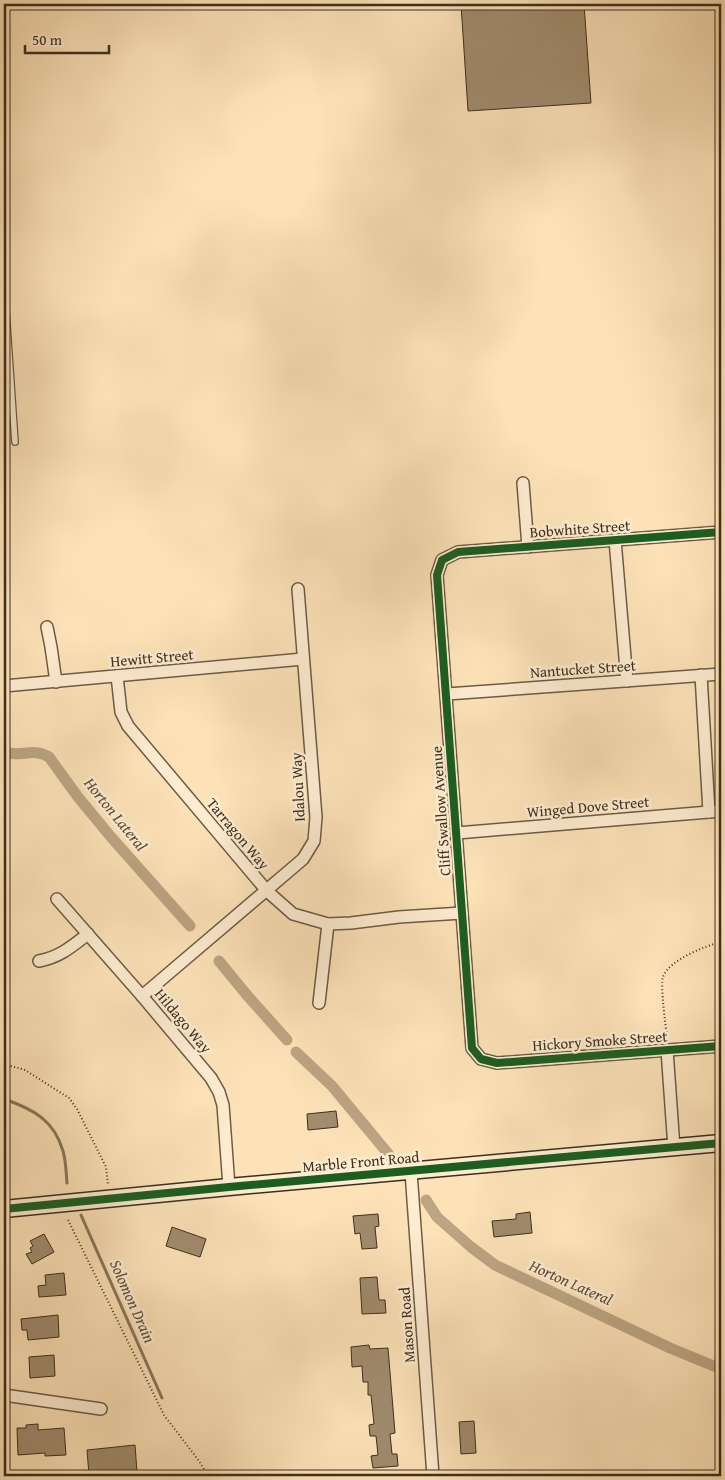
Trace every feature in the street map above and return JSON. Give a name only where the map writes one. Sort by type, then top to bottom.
[{"type":"street","points":[[523,483],[528,547]]},
{"type":"street","name":"Bobwhite Street","points":[[442,560],[458,552],[721,532]]},
{"type":"street","points":[[615,540],[627,681]]},
{"type":"street","name":"Cliff Swallow Avenue","points":[[442,560],[437,575],[472,1048],[480,1059]]},
{"type":"street","name":"Idalou Way","points":[[142,996],[303,859],[314,841],[316,817],[298,589]]},
{"type":"street","points":[[47,627],[56,682]]},
{"type":"street","name":"Hewitt Street","points":[[4,686],[303,659]]},
{"type":"street","name":"Nantucket Street","points":[[447,694],[721,674]]},
{"type":"street","points":[[701,675],[715,812]]},
{"type":"street","name":"Tarragon Way","points":[[117,676],[121,712],[128,726],[267,891],[293,914],[328,924],[351,924],[399,917],[462,913]]},
{"type":"street","name":"Winged Dove Street","points":[[457,832],[715,812]]},
{"type":"street","name":"Hildago Way","points":[[57,899],[211,1078],[219,1092],[223,1105],[229,1187]]},
{"type":"street","points":[[319,1002],[328,924]]},
{"type":"street","points":[[39,961],[51,959],[63,953],[88,934]]},
{"type":"street","points":[[667,1046],[674,1148]]},
{"type":"street","name":"Hickory Smoke Street","points":[[480,1059],[497,1063],[667,1046],[721,1046]]},
{"type":"street","name":"Marble Front Road","points":[[4,1209],[229,1187],[721,1144]]},
{"type":"street","name":"Mason Road","points":[[411,1172],[433,1476]]},
{"type":"street","points":[[4,1395],[102,1409]]},
{"type":"lane","points":[[4,281],[15,442]]},
{"type":"path","points":[[667,1046],[662,982],[666,971],[685,957],[721,942]]},
{"type":"path","points":[[4,1064],[25,1070],[69,1098],[78,1110],[106,1167],[108,1185]]},
{"type":"path","points":[[68,1220],[164,1415],[208,1476]]},
{"type":"building","points":[[461,4],[584,4],[591,103],[468,111]]},
{"type":"building","points":[[336,1111],[338,1127],[308,1130],[307,1114]]},
{"type":"building","points":[[530,1212],[532,1233],[494,1237],[492,1221],[516,1219],[516,1214]]},
{"type":"building","points":[[378,1214],[379,1226],[375,1227],[377,1248],[362,1249],[360,1233],[355,1234],[353,1216]]},
{"type":"building","points":[[172,1227],[206,1239],[200,1257],[166,1246]]},
{"type":"building","points":[[44,1234],[54,1252],[32,1264],[26,1254],[32,1252],[30,1248],[33,1246],[30,1241]]},
{"type":"building","points":[[64,1273],[66,1295],[39,1297],[38,1286],[46,1285],[45,1275]]},
{"type":"building","points":[[377,1277],[379,1300],[385,1300],[386,1313],[362,1314],[360,1278]]},
{"type":"building","points":[[58,1315],[59,1337],[28,1340],[27,1330],[22,1330],[21,1319]]},
{"type":"building","points":[[369,1345],[370,1349],[388,1348],[395,1433],[390,1434],[392,1454],[397,1454],[398,1466],[373,1468],[371,1456],[378,1455],[376,1436],[370,1436],[369,1425],[374,1424],[371,1395],[368,1395],[368,1382],[363,1382],[362,1366],[352,1367],[351,1347]]},
{"type":"building","points":[[54,1355],[55,1376],[30,1378],[29,1357]]},
{"type":"building","points":[[474,1421],[476,1453],[461,1454],[459,1422]]},
{"type":"building","points":[[38,1424],[38,1430],[64,1428],[66,1455],[45,1456],[45,1453],[18,1455],[17,1428],[26,1428],[26,1425]]},
{"type":"building","points":[[135,1445],[137,1472],[89,1475],[87,1450]]},
{"type":"waterway","name":"Horton Lateral","points":[[4,752],[10,754],[38,753],[49,757],[78,797],[111,837],[190,926]]},
{"type":"waterway","name":"Horton Lateral","points":[[219,961],[287,1040]]},
{"type":"waterway","name":"Horton Lateral","points":[[296,1052],[332,1086],[390,1156]]},
{"type":"waterway","name":"Solomon Drain","points":[[4,1099],[24,1107],[41,1117],[54,1131],[64,1155],[67,1183]]},
{"type":"waterway","name":"Horton Lateral","points":[[426,1200],[437,1217],[495,1265],[670,1348],[721,1369]]},
{"type":"waterway","name":"Solomon Drain","points":[[81,1215],[162,1398]]},
{"type":"cycle path","points":[[721,532],[458,552],[442,560],[437,575],[472,1048],[481,1059],[497,1063],[721,1046]]},
{"type":"cycle path","points":[[4,1209],[721,1143]]}]
